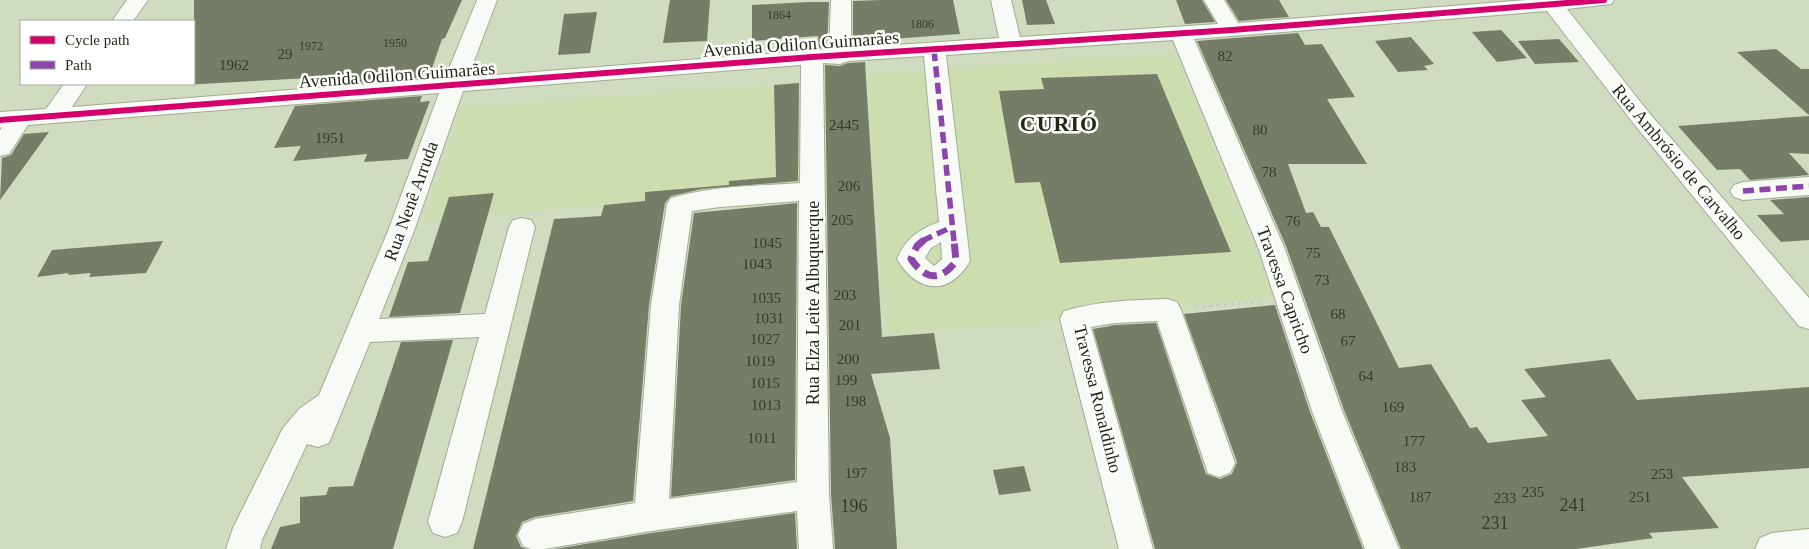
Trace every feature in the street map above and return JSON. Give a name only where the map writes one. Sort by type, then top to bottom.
[{"type":"street","points":[[123,20],[138,0]]},
{"type":"street","name":"Rua Nenê Arruda","points":[[318,434],[401,231],[453,86],[487,0]]},
{"type":"street","points":[[840,57],[841,0]]},
{"type":"street","points":[[1001,0],[1011,44]]},
{"type":"street","points":[[1214,0],[1232,30]]},
{"type":"street","name":"Avenida Odilon Guimarães","points":[[11,119],[812,57],[840,57],[1232,30],[1560,2],[1604,0]]},
{"type":"street","name":"Rua Ambrósio de Carvalho","points":[[1560,2],[1642,119],[1809,318]]},
{"type":"street","name":"Travessa Capricho","points":[[1181,33],[1271,247],[1288,300],[1359,495],[1382,549]]},
{"type":"street","points":[[934,50],[952,227]]},
{"type":"street","name":"Rua Elza Leite Albuquerque","points":[[812,57],[812,494],[816,549]]},
{"type":"street","points":[[54,115],[75,85]]},
{"type":"street","points":[[0,148],[11,119]]},
{"type":"street","points":[[1743,191],[1809,186]]},
{"type":"street","points":[[651,516],[665,305],[680,204],[720,198],[813,191]]},
{"type":"street","points":[[445,522],[522,227]]},
{"type":"street","points":[[1167,310],[1218,463]]},
{"type":"street","name":"Travessa Ronaldinho","points":[[1136,549],[1074,319],[1115,312],[1167,310]]},
{"type":"street","points":[[361,331],[496,325]]},
{"type":"street","name":"Rua Nenê Arruda","points":[[243,549],[294,437],[310,418],[331,400]]},
{"type":"street","points":[[535,535],[651,516],[812,494]]},
{"type":"street","points":[[1772,549],[1809,545]]},
{"type":"path","points":[[1167,310],[1288,300]]},
{"type":"shaded area","points":[[1171,54],[1177,59],[1274,297],[1065,317],[1033,323],[887,333],[866,74]]},
{"type":"shaded area","points":[[798,83],[806,189],[617,203],[424,221],[462,108]]},
{"type":"building","points":[[194,0],[462,0],[445,38],[442,39],[429,77],[304,87],[309,78],[195,84]]},
{"type":"building","points":[[670,0],[710,0],[707,41],[663,43]]},
{"type":"building","points":[[953,0],[960,34],[863,41],[864,45],[853,46],[853,1]]},
{"type":"building","points":[[1022,0],[1046,0],[1055,24],[1027,25]]},
{"type":"building","points":[[1176,0],[1202,0],[1215,22],[1185,24]]},
{"type":"building","points":[[1226,0],[1279,0],[1289,17],[1239,21]]},
{"type":"building","points":[[829,2],[827,47],[819,48],[818,36],[752,41],[752,5]]},
{"type":"building","points":[[597,12],[590,53],[558,55],[564,14]]},
{"type":"building","points":[[1501,30],[1527,58],[1497,62],[1472,32]]},
{"type":"building","points":[[1298,33],[1305,45],[1322,44],[1355,97],[1327,99],[1367,164],[1288,164],[1306,213],[1313,212],[1321,227],[1329,227],[1399,368],[1431,364],[1470,428],[1477,427],[1488,443],[1548,436],[1521,400],[1546,397],[1524,369],[1610,359],[1637,400],[1809,387],[1809,468],[1682,477],[1719,528],[1649,533],[1653,538],[1576,549],[1401,549],[1344,410],[1286,246],[1197,41]]},
{"type":"building","points":[[1411,37],[1434,64],[1424,66],[1428,70],[1398,72],[1375,41]]},
{"type":"building","points":[[1559,39],[1579,62],[1535,64],[1518,41]]},
{"type":"building","points":[[1776,49],[1801,69],[1809,69],[1809,115],[1737,52]]},
{"type":"building","points":[[865,62],[882,337],[934,333],[940,369],[871,374],[890,438],[897,549],[835,549],[831,494],[825,65],[840,66],[848,63]]},
{"type":"building","points":[[1157,74],[1231,252],[1060,263],[1040,182],[1015,183],[999,91],[1044,89],[1041,78]]},
{"type":"building","points":[[799,83],[798,181],[702,189],[671,196],[665,203],[649,305],[633,501],[535,517],[522,522],[516,536],[521,547],[526,549],[473,549],[554,219],[601,216],[604,205],[645,201],[645,192],[729,185],[729,181],[776,177],[774,85]]},
{"type":"building","points":[[422,96],[420,102],[430,101],[408,159],[364,162],[367,154],[293,161],[301,146],[274,148],[295,106]]},
{"type":"building","points":[[1809,116],[1809,154],[1789,153],[1809,175],[1750,180],[1740,169],[1717,170],[1678,126]]},
{"type":"building","points":[[49,132],[0,200],[2,158],[11,155],[24,134]]},
{"type":"building","points":[[494,193],[460,313],[389,317],[408,262],[428,261],[449,197]]},
{"type":"building","points":[[1809,197],[1809,240],[1781,242],[1757,215],[1784,214],[1770,200]]},
{"type":"building","points":[[797,203],[795,480],[671,497],[681,305],[694,213]]},
{"type":"building","points":[[163,241],[146,273],[89,277],[91,273],[68,275],[69,273],[37,277],[52,250]]},
{"type":"building","points":[[1275,305],[1310,412],[1363,549],[1155,549],[1093,329],[1115,325],[1156,323],[1206,474],[1220,479],[1232,474],[1237,462],[1184,314]]},
{"type":"building","points":[[453,340],[393,549],[271,549],[280,527],[300,523],[300,497],[326,495],[329,487],[353,486],[401,342]]},
{"type":"building","points":[[1024,466],[1031,491],[999,495],[993,470]]},
{"type":"building","points":[[795,513],[797,549],[555,549],[651,533]]},
{"type":"marked path","points":[[934,50],[956,261],[951,268],[939,276],[927,275],[911,259],[917,246],[927,238],[952,227]]},
{"type":"marked path","points":[[1743,191],[1809,186]]},
{"type":"cycle path","points":[[0,120],[812,57],[1232,30],[1604,0]]},
{"type":"district","name":"CURIÓ","points":[[1059,123]]}]
